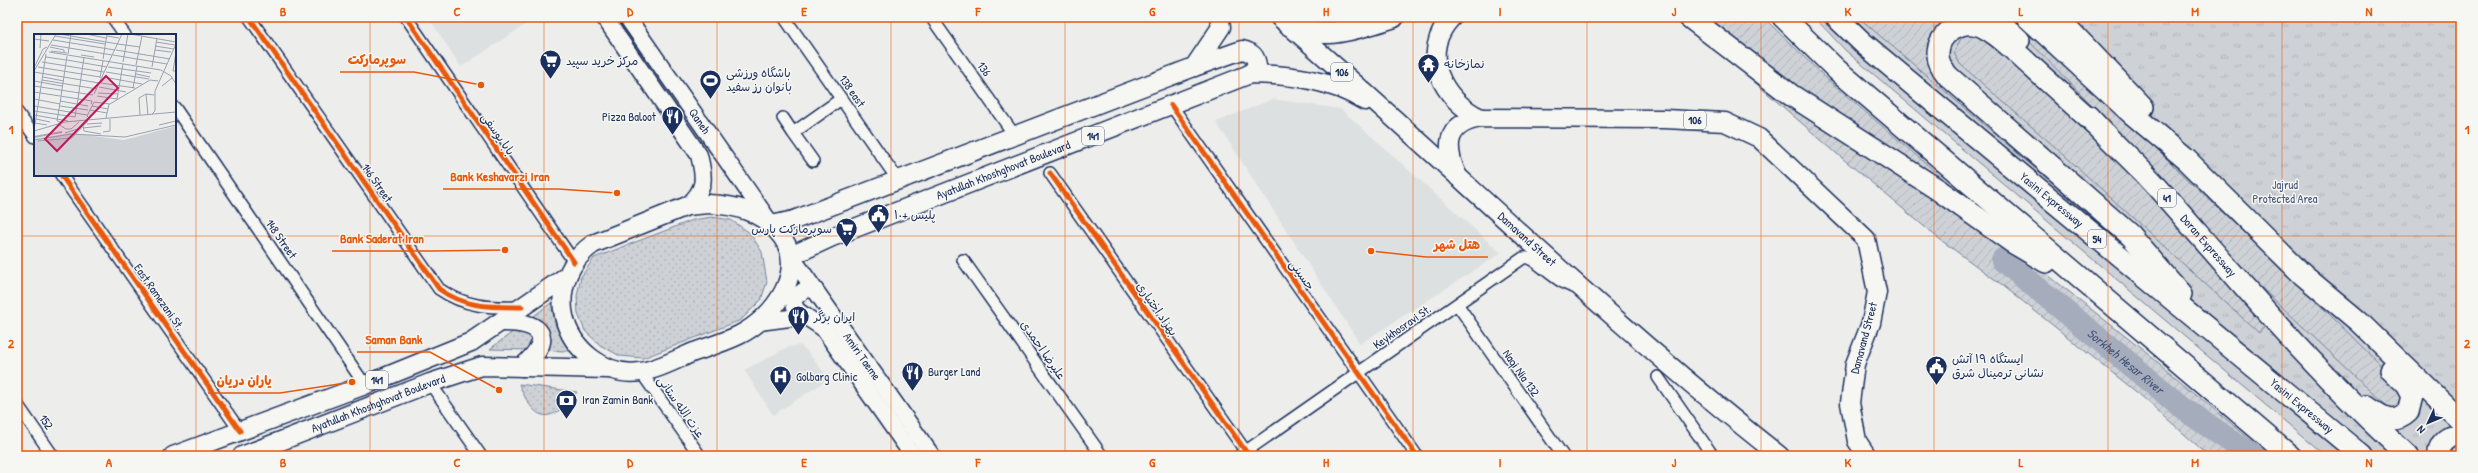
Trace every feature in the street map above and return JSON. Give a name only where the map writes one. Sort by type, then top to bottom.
[{"type":"highway","points":[[1283,21],[1307,32],[1329,34],[1393,17]]},
{"type":"highway","points":[[1689,17],[1804,104],[1937,189],[2012,242],[2092,288]]},
{"type":"highway","points":[[1783,17],[1837,70],[2290,456]]},
{"type":"highway","name":"Yasini Expressway","points":[[1836,17],[1863,43],[2097,239],[2215,334],[2362,456]]},
{"type":"highway","name":"Doran Expressway","points":[[1994,17],[2042,63],[2097,126],[2157,186],[2253,299],[2334,384],[2408,456]]},
{"type":"highway","points":[[2027,17],[2130,112],[2187,160],[2303,275],[2406,385],[2412,396],[2411,406],[2404,416],[2396,419],[2386,419],[2334,384]]},
{"type":"highway","points":[[2057,17],[2141,104],[2187,160]]},
{"type":"highway","points":[[2097,126],[2009,46],[1981,26],[1962,25],[1950,30],[1943,38],[1939,47],[1938,55],[1940,66],[1948,76],[2130,235],[2215,334]]},
{"type":"highway","points":[[2303,275],[2358,321],[2461,421]]},
{"type":"highway","points":[[2439,456],[2444,441],[2450,436],[2461,434]]},
{"type":"main road","name":"Qaneh","points":[[604,17],[699,155],[703,170],[703,188],[687,206]]},
{"type":"main road","name":"Qaneh","points":[[627,17],[772,225]]},
{"type":"main road","points":[[1194,67],[1221,28],[1219,17]]},
{"type":"main road","points":[[1452,17],[1442,28],[1437,44],[1438,69],[1452,98],[1468,112],[1481,118]]},
{"type":"main road","name":"Damavand Street","points":[[1283,21],[1396,120],[1581,288],[1737,422],[1780,456]]},
{"type":"main road","points":[[1194,67],[1242,50],[1250,52],[1256,58],[1257,66],[1250,74]]},
{"type":"main road","name":"141","points":[[772,225],[794,220],[1194,67]]},
{"type":"main road","name":"Ayatullah Khoshghovat Boulevard","points":[[791,256],[832,237],[1250,74],[1288,75],[1318,80],[1354,94],[1396,120]]},
{"type":"main road","points":[[1458,177],[1449,152],[1452,134],[1464,122],[1481,118]]},
{"type":"main road","name":"Damavand Street","points":[[1481,118],[1665,119],[1724,122],[1759,138],[1866,239],[1877,292],[1871,323],[1855,364],[1850,403],[1857,441],[1867,456]]},
{"type":"main road","name":"Ayatullah Khoshghovat Boulevard","points":[[174,456],[365,385],[471,342],[522,307],[571,269],[580,253],[593,244],[687,206],[708,204],[736,207],[748,211],[772,225]]},
{"type":"main road","points":[[641,372],[739,335],[759,322],[774,306],[782,295],[789,278],[791,256],[781,235],[772,225]]},
{"type":"main road","name":"Amiri Taeme","points":[[791,256],[932,456]]},
{"type":"main road","points":[[571,269],[562,304],[567,326],[578,345],[594,360],[614,370]]},
{"type":"main road","name":"Amiri Taeme","points":[[815,290],[806,289],[794,298],[794,305],[798,312],[823,328],[913,456]]},
{"type":"main road","points":[[759,322],[805,316]]},
{"type":"main road","points":[[501,322],[520,322],[531,325],[540,335],[541,347],[535,356],[522,367]]},
{"type":"main road","name":"Ayatullah Khoshghovat Boulevard","points":[[257,453],[430,383],[482,366],[641,372]]},
{"type":"street","points":[[112,17],[124,34]]},
{"type":"street","name":"146 Street","points":[[249,17],[436,285],[450,297],[463,303],[489,307],[522,307]]},
{"type":"street","name":"بابا یوسفی","points":[[406,17],[571,269]]},
{"type":"street","name":"138 east","points":[[784,17],[898,180]]},
{"type":"street","name":"136","points":[[931,17],[1015,136]]},
{"type":"street","points":[[793,133],[841,99]]},
{"type":"street","name":"حسینی","points":[[1171,105],[1417,456]]},
{"type":"street","name":"148 Street","points":[[176,109],[365,385]]},
{"type":"street","points":[[17,112],[34,136]]},
{"type":"street","points":[[783,118],[813,161]]},
{"type":"street","name":"بهزاد اختیاری","points":[[1050,173],[1244,454]]},
{"type":"street","name":"East Ramezani St.","points":[[62,176],[240,431]]},
{"type":"street","name":"Keykhosravi St.","points":[[1244,454],[1525,257],[1536,262],[1565,285],[1581,288]]},
{"type":"street","name":"علیرضا احمدی","points":[[963,260],[1102,456]]},
{"type":"street","name":"Naqi Nia 132","points":[[1457,304],[1564,456]]},
{"type":"street","name":"عزت الله ستانی","points":[[641,372],[700,456]]},
{"type":"street","points":[[1658,377],[1713,456]]},
{"type":"street","points":[[430,383],[481,456]]},
{"type":"street","name":"152","points":[[17,404],[53,456]]},
{"type":"shaded area","points":[[428,17],[537,17],[461,67]]},
{"type":"shaded area","points":[[1273,99],[1341,109],[1501,253],[1360,344],[1216,122]]},
{"type":"shaded area","name":"Golbarg Clinic","points":[[800,345],[807,351],[829,379],[773,415],[744,370],[788,347]]},
{"type":"green space","points":[[1697,17],[1763,17],[1827,79],[1971,202],[1916,169]]},
{"type":"green space","name":"Jajrud Protected Area","points":[[1814,17],[2461,17],[2461,456],[2326,456],[1846,51]]},
{"type":"green space","points":[[1858,17],[1960,17],[1932,46],[2127,243],[2106,229]]},
{"type":"green space","points":[[2005,17],[2018,17],[2328,313],[2402,386],[2406,401],[2395,410],[2389,408],[2230,258],[2164,178]]},
{"type":"green space","points":[[1968,32],[1991,39],[2127,168],[2267,324],[2259,333],[2064,155],[1960,64],[1954,53],[1962,36]]},
{"type":"green space","points":[[1721,53],[2014,248],[2154,359],[2270,456],[2209,456],[2139,394],[2001,284],[1938,238],[1836,153]]},
{"type":"green space","points":[[712,217],[731,220],[750,233],[762,252],[767,282],[761,300],[741,320],[643,358],[620,356],[600,345],[585,331],[578,314],[577,296],[581,277],[594,258],[693,220]]},
{"type":"green space","points":[[551,303],[556,327],[569,351],[490,349]]},
{"type":"green space","points":[[519,384],[577,392],[568,403],[559,410],[551,415],[544,415],[538,413],[531,407]]},
{"type":"waterway","name":"Sorkheh Hesar River","points":[[2003,260],[2183,408],[2252,456]]},
{"type":"cycle path","points":[[249,17],[439,289],[459,300],[469,303],[500,307],[522,307]]},
{"type":"cycle path","points":[[406,17],[574,262]]},
{"type":"cycle path","points":[[1171,105],[1417,456]]},
{"type":"cycle path","points":[[1050,173],[1249,456]]},
{"type":"cycle path","points":[[62,176],[240,431]]},
{"type":"place","name":"مرکز خرید سپید","points":[[551,80]]},
{"type":"place","name":"نمازخانه","points":[[1428,84]]},
{"type":"place","name":"سوپرمارکت","points":[[481,85]]},
{"type":"place","name":"باشگاه ورزشی بانوان رز سفید","points":[[710,100]]},
{"type":"place","name":"Pizza Baloot","points":[[672,136]]},
{"type":"place","name":"Bank Keshavarzi Iran","points":[[617,193]]},
{"type":"place","name":"پلیس +١٠","points":[[878,234]]},
{"type":"place","name":"سوپرمارکت پارس","points":[[847,248]]},
{"type":"place","name":"Bank Saderat Iran","points":[[505,250]]},
{"type":"place","name":"هتل شهر","points":[[1371,251]]},
{"type":"place","name":"ایران برگر","points":[[799,336]]},
{"type":"place","name":"یاران دریان","points":[[352,382]]},
{"type":"place","name":"ایستگاه ۱۹ آتش نشانی ترمینال شرق","points":[[1937,386]]},
{"type":"place","name":"Saman Bank","points":[[499,390]]},
{"type":"place","name":"Burger Land","points":[[912,392]]},
{"type":"place","name":"Golbarg Clinic","points":[[781,396]]},
{"type":"place","name":"Iran Zamin Bank","points":[[567,420]]}]
